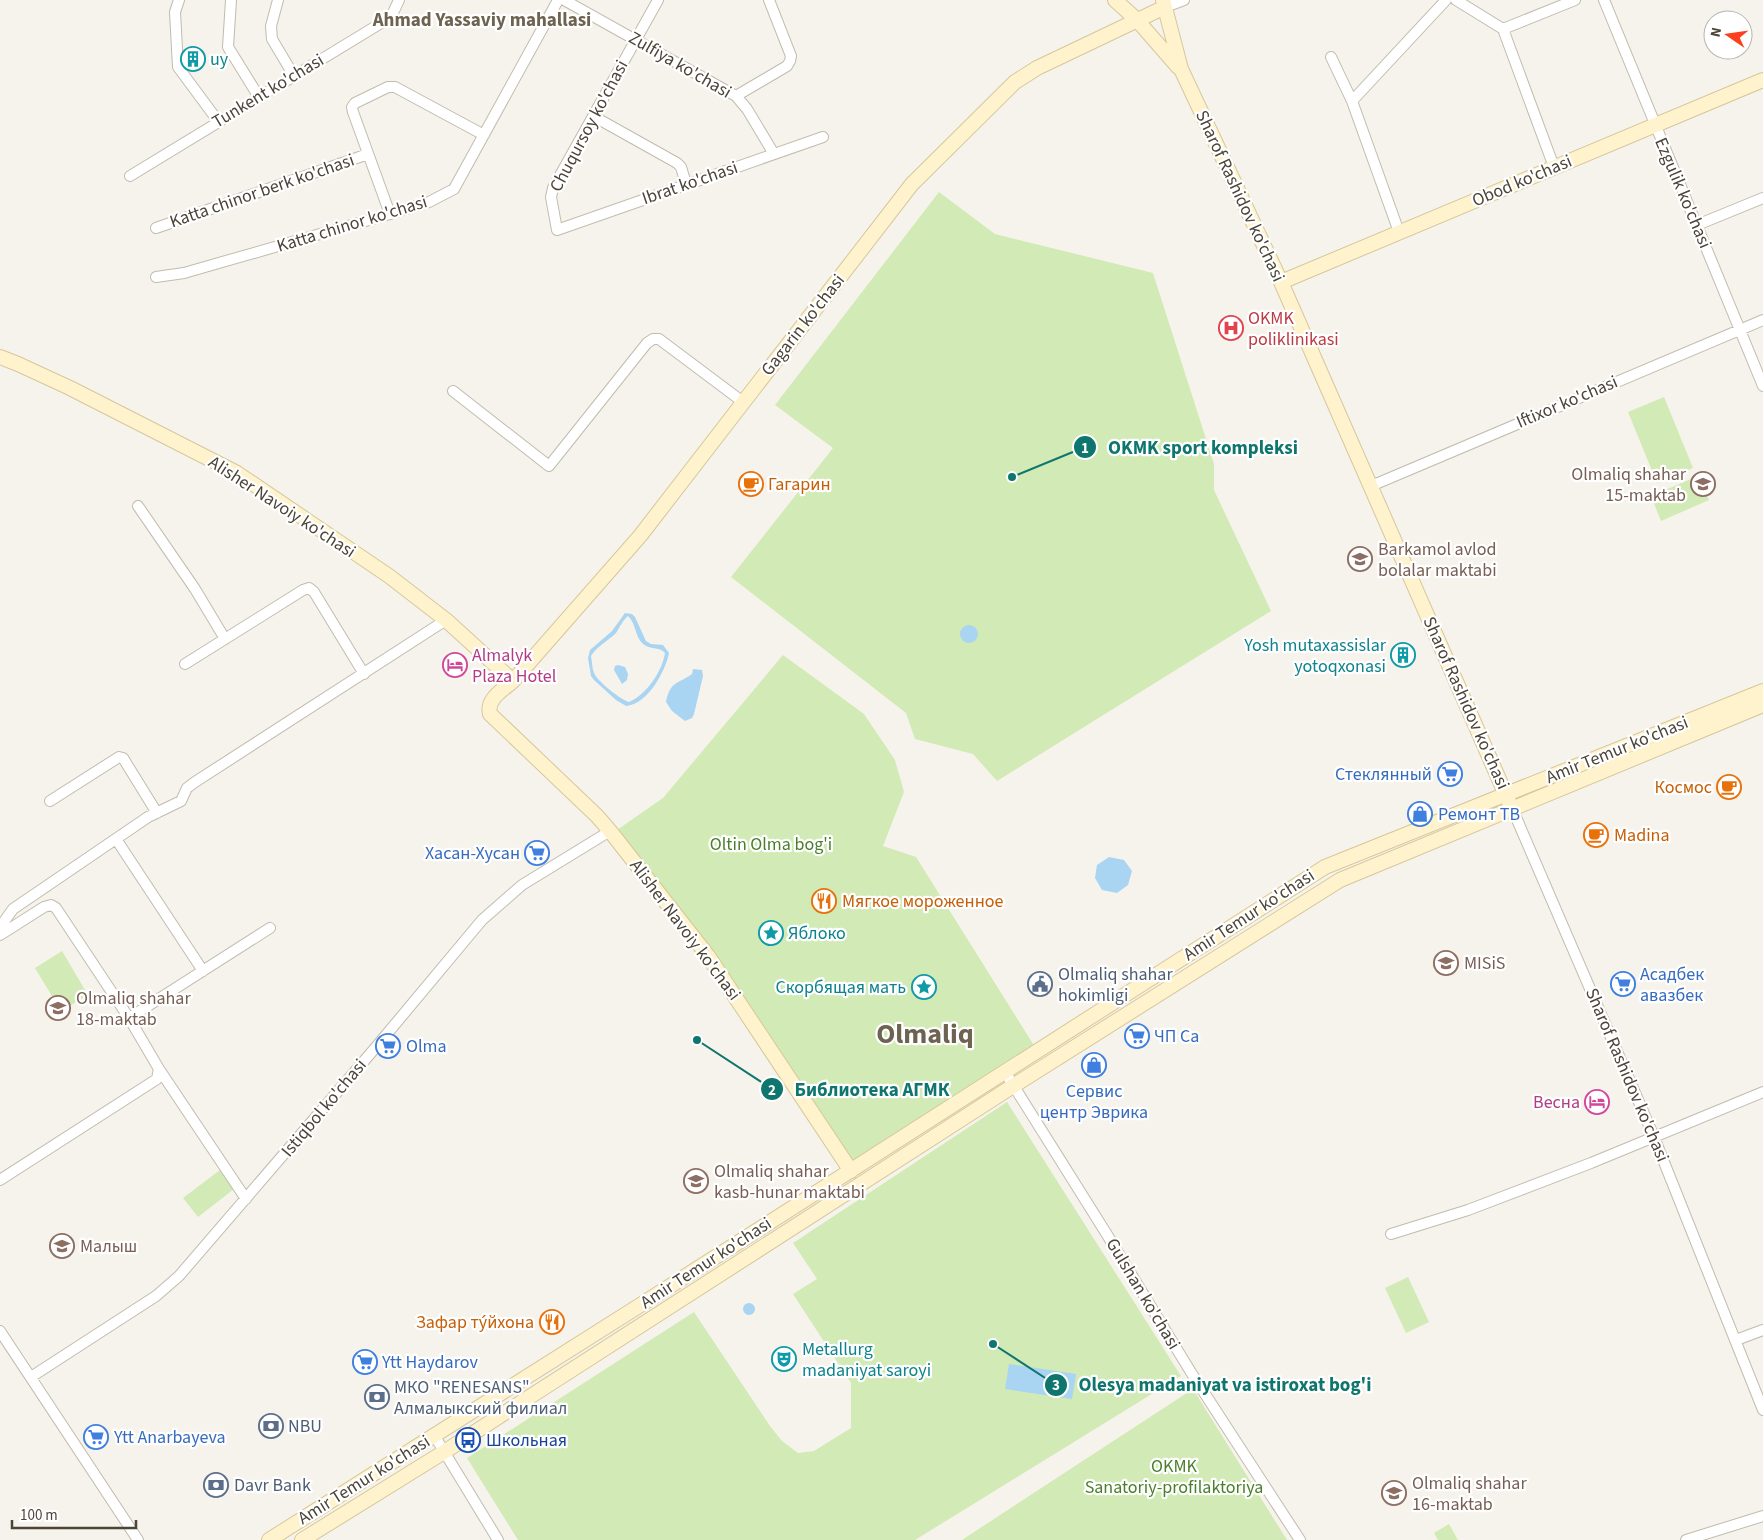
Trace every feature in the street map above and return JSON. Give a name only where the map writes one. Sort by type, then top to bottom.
[{"type":"main road","points":[[1115,0],[1181,69]]},
{"type":"main road","name":"Gagarin ko'chasi","points":[[490,714],[488,708],[490,701],[513,680],[640,536],[912,184],[964,130],[1015,82],[1037,68],[1136,20],[1164,4]]},
{"type":"main road","name":"Sharof Rashidov ko'chasi","points":[[1164,4],[1181,69],[1281,282],[1512,808]]},
{"type":"main road","name":"Obod ko'chasi","points":[[1281,282],[1763,80]]},
{"type":"main road","name":"Alisher Navoiy ko'chasi","points":[[0,357],[70,388],[237,473],[389,576],[446,620],[513,680]]},
{"type":"main road","name":"Amir Temur ko'chasi","points":[[269,1540],[851,1171],[1325,867],[1763,691]]},
{"type":"main road","name":"Amir Temur ko'chasi","points":[[302,1540],[444,1452],[1014,1086],[1340,880],[1763,705]]},
{"type":"main road","name":"Alisher Navoiy ko'chasi","points":[[490,714],[597,816],[610,831],[708,956],[851,1171]]},
{"type":"main road","points":[[777,1217],[786,1232]]},
{"type":"main road","points":[[642,1304],[655,1316]]},
{"type":"street","points":[[179,0],[175,12],[178,67],[218,121]]},
{"type":"street","points":[[231,0],[228,47],[258,97]]},
{"type":"street","points":[[278,0],[270,26],[272,39],[294,76]]},
{"type":"street","name":"Tunkent ko'chasi","points":[[130,176],[391,17],[399,0]]},
{"type":"street","name":"Katta chinor ko'chasi","points":[[156,277],[184,273],[390,214],[428,202],[454,188],[558,0]]},
{"type":"street","name":"Zulfiya ko'chasi","points":[[564,0],[736,96],[747,109],[774,154]]},
{"type":"street","name":"Chuqursoy ko'chasi","points":[[558,230],[551,197],[553,188],[658,0]]},
{"type":"street","points":[[736,96],[787,66],[790,62],[791,56],[769,0]]},
{"type":"street","points":[[1164,4],[1184,0]]},
{"type":"street","points":[[1352,101],[1446,0]]},
{"type":"street","points":[[1456,0],[1503,29],[1554,167]]},
{"type":"street","points":[[1503,29],[1575,0]]},
{"type":"street","name":"Ezgulik ko'chasi","points":[[1604,0],[1763,386]]},
{"type":"street","points":[[1332,57],[1352,101],[1399,232]]},
{"type":"street","name":"Katta chinor berk ko'chasi","points":[[390,214],[352,107],[355,103],[388,87],[395,87],[484,135]]},
{"type":"street","points":[[593,116],[677,163],[681,167],[686,184]]},
{"type":"street","name":"Ibrat ko'chasi","points":[[558,230],[823,137]]},
{"type":"street","name":"Katta chinor berk ko'chasi","points":[[156,228],[368,154]]},
{"type":"street","points":[[1697,225],[1763,198]]},
{"type":"street","name":"Iftixor ko'chasi","points":[[1371,486],[1740,328],[1763,320]]},
{"type":"street","points":[[453,391],[549,466],[653,339],[659,339],[743,402]]},
{"type":"street","points":[[138,506],[195,589],[225,639]]},
{"type":"street","points":[[185,664],[309,588],[314,592],[364,674]]},
{"type":"street","points":[[0,935],[3,923],[13,909],[148,817],[181,801],[187,788],[195,782],[446,620]]},
{"type":"street","points":[[50,801],[119,757],[123,758],[157,813]]},
{"type":"street","name":"Sharof Rashidov ko'chasi","points":[[1512,808],[1654,1137],[1763,1410]]},
{"type":"street","name":"Istiqbol ko'chasi","points":[[31,1377],[156,1296],[180,1276],[482,920],[522,885],[610,831]]},
{"type":"street","points":[[116,839],[203,971]]},
{"type":"street","points":[[0,935],[44,907],[51,905],[56,908],[129,1018],[159,1069],[246,1199]]},
{"type":"street","points":[[129,1018],[270,928]]},
{"type":"street","points":[[0,1180],[157,1079],[159,1069]]},
{"type":"street","name":"Gulshan ko'chasi","points":[[1005,1072],[1192,1374],[1300,1540]]},
{"type":"street","points":[[1391,1234],[1468,1210],[1763,1092]]},
{"type":"street","points":[[1736,1340],[1763,1330]]},
{"type":"street","points":[[0,1331],[138,1540]]},
{"type":"street","points":[[434,1435],[498,1540]]},
{"type":"street","points":[[1686,1540],[1763,1516]]},
{"type":"green space","points":[[939,192],[995,234],[1153,273],[1214,464],[1214,490],[1271,611],[997,781],[973,754],[915,739],[906,713],[731,577],[833,448],[775,405]]},
{"type":"green space","points":[[1664,397],[1693,468],[1657,483],[1628,412]]},
{"type":"green space","points":[[1698,476],[1709,500],[1661,521],[1651,496]]},
{"type":"green space","name":"Oltin Olma bog'i","points":[[783,655],[864,714],[895,760],[904,792],[883,846],[916,857],[1035,1047],[853,1164],[617,830],[663,798]]},
{"type":"green space","points":[[62,951],[88,995],[61,1011],[35,968]]},
{"type":"green space","points":[[1007,1102],[1181,1376],[915,1540],[518,1540],[467,1458],[694,1312],[770,1426],[782,1441],[798,1453],[814,1451],[851,1428],[851,1383],[793,1294],[817,1279],[793,1243]]},
{"type":"green space","points":[[220,1170],[234,1189],[198,1217],[183,1198]]},
{"type":"green space","points":[[1408,1277],[1429,1322],[1406,1333],[1385,1288]]},
{"type":"green space","name":"OKMK Sanatoriy-profilaktoriya","points":[[1193,1389],[1287,1540],[962,1540],[971,1534]]},
{"type":"green space","points":[[1449,1524],[1458,1540],[1438,1540],[1434,1533]]},
{"type":"water","points":[[625,613],[632,614],[646,641],[651,644],[663,645],[669,653],[664,669],[654,686],[641,700],[626,706],[616,700],[591,676],[588,658],[590,650],[612,631]],"holes":[[[628,616],[640,641],[649,647],[660,649],[665,653],[657,675],[652,682],[641,694],[629,702],[600,681],[593,671],[591,656],[596,649],[616,633]]]},
{"type":"water","points":[[969,625],[975,628],[978,634],[975,640],[969,643],[963,640],[960,634],[963,628]]},
{"type":"water","points":[[615,666],[625,667],[628,674],[627,680],[622,684],[614,670]]},
{"type":"water","points":[[693,669],[702,670],[703,676],[694,714],[692,718],[685,721],[672,711],[666,702],[672,687],[692,674]]},
{"type":"water","points":[[1109,857],[1124,860],[1132,871],[1128,885],[1117,893],[1102,890],[1095,878],[1097,865]]},
{"type":"water","points":[[749,1303],[755,1309],[749,1315],[743,1309]]},
{"type":"water","points":[[1009,1364],[1076,1374],[1072,1399],[1005,1389]]},
{"type":"place","name":"uy","points":[[193,59]]},
{"type":"place","name":"OKMK poliklinikasi","points":[[1231,328]]},
{"type":"place","name":"OKMK sport kompleksi","points":[[1012,477]]},
{"type":"place","name":"Гагарин","points":[[751,484]]},
{"type":"place","name":"Olmaliq shahar 15-maktab","points":[[1703,484]]},
{"type":"place","name":"Barkamol avlod bolalar maktabi","points":[[1360,559]]},
{"type":"place","name":"Yosh mutaxassislar yotoqxonasi","points":[[1403,655]]},
{"type":"place","name":"Almalyk Plaza Hotel","points":[[455,665]]},
{"type":"place","name":"Стеклянный","points":[[1450,774]]},
{"type":"place","name":"Космос","points":[[1729,787]]},
{"type":"place","name":"Ремонт ТВ","points":[[1420,814]]},
{"type":"place","name":"Madina","points":[[1596,835]]},
{"type":"place","name":"Хасан-Хусан","points":[[537,853]]},
{"type":"place","name":"Мягкое мороженное","points":[[824,901]]},
{"type":"place","name":"Яблоко","points":[[771,933]]},
{"type":"place","name":"MISiS","points":[[1446,963]]},
{"type":"place","name":"Olmaliq shahar hokimligi","points":[[1040,984]]},
{"type":"place","name":"Асадбек авазбек","points":[[1623,984]]},
{"type":"place","name":"Скорбящая мать","points":[[924,987]]},
{"type":"place","name":"Olmaliq shahar 18-maktab","points":[[58,1008]]},
{"type":"place","name":"ЧП Са","points":[[1137,1036]]},
{"type":"place","name":"Библиотека АГМК","points":[[697,1040]]},
{"type":"place","name":"Olma","points":[[388,1046]]},
{"type":"place","name":"Сервис центр Эврика","points":[[1094,1065]]},
{"type":"place","name":"Весна","points":[[1597,1102]]},
{"type":"place","name":"Olmaliq shahar kasb-hunar maktabi","points":[[696,1181]]},
{"type":"place","name":"Малыш","points":[[62,1246]]},
{"type":"place","name":"Зафар тýйхона","points":[[552,1322]]},
{"type":"place","name":"Olesya madaniyat va istiroxat bog'i","points":[[993,1344]]},
{"type":"place","name":"Metallurg madaniyat saroyi","points":[[784,1359]]},
{"type":"place","name":"Ytt Haydarov","points":[[365,1362]]},
{"type":"place","name":"МКО \"RENESANS\" Алмалыкский филиал","points":[[377,1397]]},
{"type":"place","name":"NBU","points":[[271,1426]]},
{"type":"place","name":"Ytt Anarbayeva","points":[[96,1437]]},
{"type":"place","name":"Школьная","points":[[468,1440]]},
{"type":"place","name":"Davr Bank","points":[[216,1485]]},
{"type":"place","name":"Olmaliq shahar 16-maktab","points":[[1394,1493]]},
{"type":"district","name":"Ahmad Yassaviy mahallasi","points":[[482,20]]},
{"type":"district","name":"Olmaliq","points":[[925,1034]]}]
